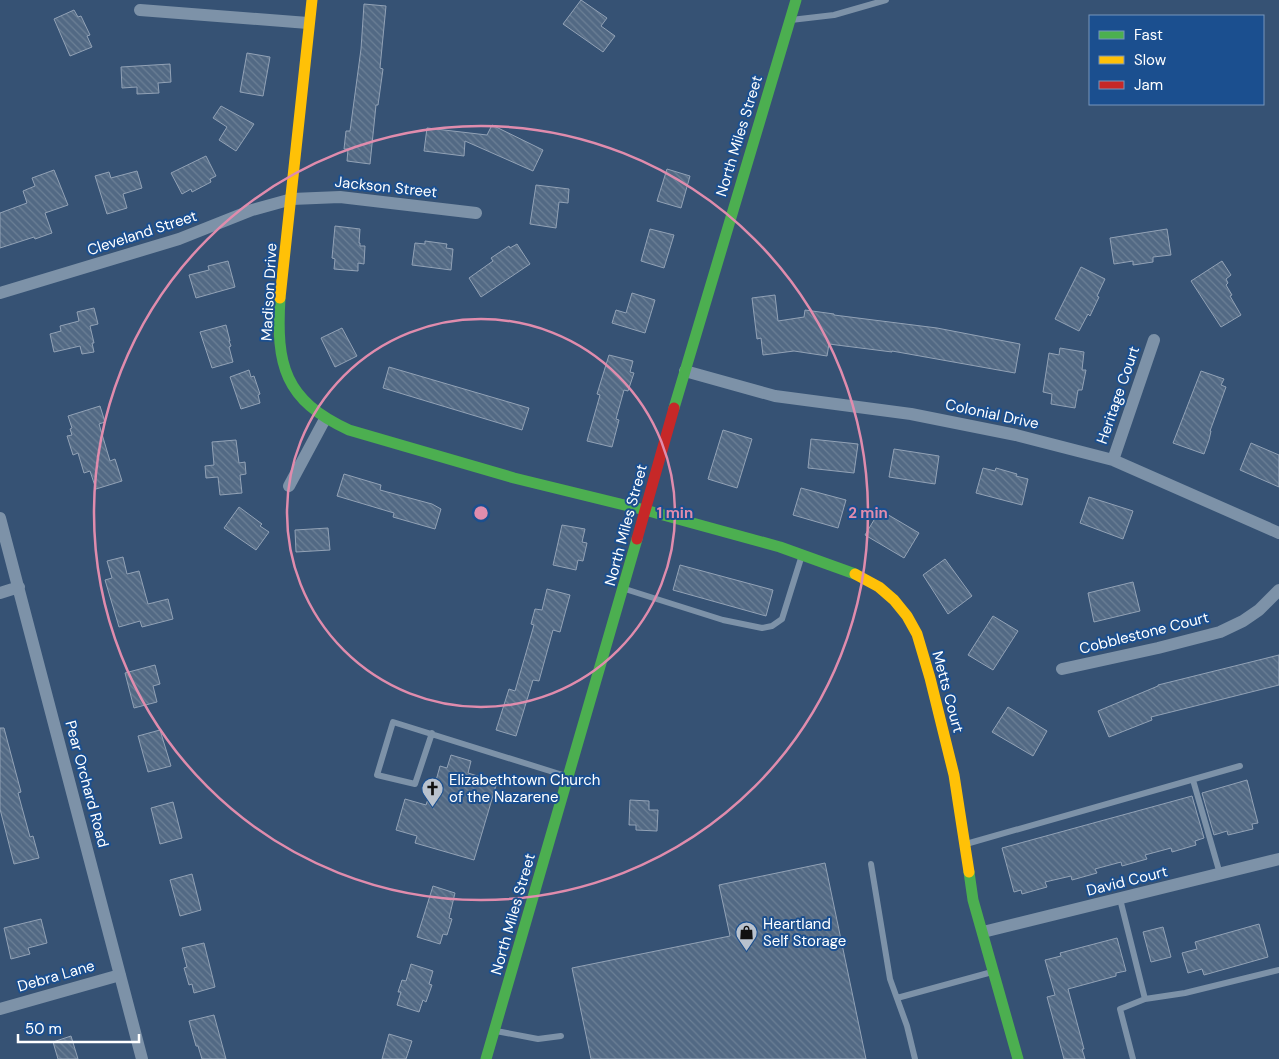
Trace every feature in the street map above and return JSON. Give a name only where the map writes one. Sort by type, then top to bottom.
[{"type":"street","name":"Madison Drive","points":[[312,0],[308,23],[292,199],[281,283],[279,344],[284,368],[294,389],[308,407],[325,419],[349,430],[514,478],[645,510]]},
{"type":"street","name":"North Miles Street","points":[[486,1059],[624,589],[685,371],[796,0]]},
{"type":"street","points":[[140,10],[308,23]]},
{"type":"street","name":"Jackson Street","points":[[292,199],[340,197],[476,213]]},
{"type":"street","name":"Cleveland Street","points":[[0,293],[179,240],[252,210],[292,199]]},
{"type":"street","name":"Heritage Court","points":[[1113,460],[1154,340]]},
{"type":"street","name":"Colonial Drive","points":[[685,371],[775,396],[911,414],[1016,435],[1113,460],[1279,533]]},
{"type":"street","points":[[289,486],[325,419]]},
{"type":"street","name":"Metts Court","points":[[645,510],[802,554],[861,576],[879,587],[894,600],[907,616],[917,634],[930,678],[954,775],[973,900],[1018,1059]]},
{"type":"street","name":"Pear Orchard Road","points":[[0,518],[142,1059]]},
{"type":"street","points":[[0,593],[19,587]]},
{"type":"street","name":"Cobblestone Court","points":[[1062,669],[1220,632],[1243,621],[1259,610],[1279,590]]},
{"type":"street","name":"David Court","points":[[983,932],[1279,859]]},
{"type":"street","name":"Debra Lane","points":[[0,1009],[120,975]]},
{"type":"lane","points":[[790,20],[834,14],[886,0]]},
{"type":"lane","points":[[624,589],[723,620],[762,628],[772,626],[782,619],[802,554]]},
{"type":"lane","points":[[432,733],[415,784],[377,775],[393,722],[432,733],[568,776]]},
{"type":"lane","points":[[965,844],[1240,766]]},
{"type":"lane","points":[[1193,780],[1220,874]]},
{"type":"lane","points":[[871,864],[885,957],[915,1059]]},
{"type":"lane","points":[[1120,899],[1145,999]]},
{"type":"lane","points":[[1133,1059],[1120,1009],[1145,999],[1185,993],[1279,970]]},
{"type":"lane","points":[[896,998],[993,972]]},
{"type":"lane","points":[[495,1031],[538,1039],[561,1036]]},
{"type":"building","points":[[581,0],[607,18],[601,26],[615,36],[603,52],[563,24]]},
{"type":"building","points":[[364,4],[386,6],[380,68],[383,69],[378,105],[376,105],[370,164],[347,161],[348,149],[344,149],[346,131],[350,131],[361,49]]},
{"type":"building","points":[[74,10],[78,17],[81,16],[90,35],[87,36],[92,47],[70,56],[54,19]]},
{"type":"building","points":[[247,53],[270,57],[263,96],[240,92]]},
{"type":"building","points":[[170,64],[171,82],[158,83],[159,93],[137,94],[137,87],[122,88],[121,67]]},
{"type":"building","points":[[221,106],[254,124],[236,151],[219,140],[227,127],[213,118]]},
{"type":"building","points":[[492,125],[543,150],[533,171],[465,141],[464,156],[424,151],[427,128],[487,135]]},
{"type":"building","points":[[206,156],[216,176],[210,179],[211,182],[192,192],[191,189],[182,194],[171,173]]},
{"type":"building","points":[[667,169],[690,176],[681,208],[657,201]]},
{"type":"building","points":[[54,170],[68,205],[45,213],[52,233],[0,248],[0,213],[27,203],[23,191],[35,186],[32,178]]},
{"type":"building","points":[[137,171],[142,188],[123,194],[127,208],[107,214],[95,176],[109,172],[111,178]]},
{"type":"building","points":[[536,185],[569,189],[568,203],[559,202],[556,228],[530,224]]},
{"type":"building","points":[[335,226],[360,229],[359,243],[360,246],[365,246],[364,264],[358,263],[358,271],[334,269],[335,259],[332,258]]},
{"type":"building","points":[[650,229],[674,235],[664,268],[641,261]]},
{"type":"building","points":[[1167,229],[1171,255],[1153,257],[1153,262],[1133,265],[1133,261],[1114,264],[1110,238]]},
{"type":"building","points":[[425,241],[447,244],[446,248],[453,249],[451,270],[412,265],[415,243],[425,244]]},
{"type":"building","points":[[517,244],[530,264],[481,297],[469,278],[493,261],[491,258],[509,246],[510,248]]},
{"type":"building","points":[[228,261],[235,287],[196,298],[189,275],[209,270],[208,266]]},
{"type":"building","points":[[1222,261],[1231,275],[1226,279],[1228,283],[1226,285],[1241,315],[1221,327],[1191,281]]},
{"type":"building","points":[[1081,267],[1105,279],[1090,316],[1088,314],[1079,331],[1055,319]]},
{"type":"building","points":[[632,293],[655,300],[645,333],[612,323],[616,310],[626,313]]},
{"type":"building","points":[[775,295],[778,321],[804,317],[805,310],[937,328],[1020,344],[1015,373],[892,351],[829,344],[827,356],[794,351],[763,355],[761,338],[757,339],[752,298]]},
{"type":"building","points":[[94,308],[98,324],[90,326],[94,352],[82,354],[80,346],[54,352],[50,334],[61,331],[60,326],[79,321],[77,312]]},
{"type":"building","points":[[226,325],[233,362],[212,368],[200,332]]},
{"type":"building","points":[[342,328],[357,356],[335,367],[321,338]]},
{"type":"building","points":[[1060,348],[1084,352],[1082,370],[1086,370],[1082,390],[1078,390],[1075,408],[1051,404],[1052,394],[1043,392],[1049,353],[1059,355]]},
{"type":"building","points":[[609,355],[633,361],[630,372],[634,373],[628,391],[624,390],[616,419],[619,420],[612,447],[587,441],[600,395],[597,394]]},
{"type":"building","points":[[389,367],[529,408],[522,430],[383,388]]},
{"type":"building","points":[[249,370],[251,377],[254,376],[260,394],[258,395],[260,403],[241,409],[230,377]]},
{"type":"building","points":[[1201,371],[1224,379],[1221,385],[1226,387],[1204,454],[1173,443]]},
{"type":"building","points":[[100,406],[105,422],[99,424],[110,461],[115,459],[122,481],[96,489],[90,471],[84,473],[78,453],[73,455],[67,436],[72,435],[68,416]]},
{"type":"building","points":[[723,430],[752,439],[737,488],[708,479]]},
{"type":"building","points":[[811,439],[858,444],[854,473],[808,468]]},
{"type":"building","points":[[236,440],[239,463],[245,462],[246,474],[240,475],[242,493],[220,495],[218,477],[206,478],[205,466],[214,465],[212,442]]},
{"type":"building","points":[[1251,443],[1279,455],[1279,487],[1240,470]]},
{"type":"building","points":[[894,449],[939,456],[935,484],[889,477]]},
{"type":"building","points":[[983,468],[995,471],[996,468],[1028,479],[1022,505],[976,493]]},
{"type":"building","points":[[344,474],[381,485],[380,490],[432,504],[441,509],[435,529],[393,517],[394,513],[337,496]]},
{"type":"building","points":[[801,488],[846,500],[838,528],[793,515]]},
{"type":"building","points":[[1089,497],[1133,511],[1123,539],[1080,523]]},
{"type":"building","points":[[239,507],[262,524],[260,526],[269,532],[256,550],[224,528]]},
{"type":"building","points":[[880,510],[919,533],[904,558],[865,535]]},
{"type":"building","points":[[562,525],[585,529],[582,542],[587,543],[583,561],[578,560],[576,570],[553,565]]},
{"type":"building","points":[[328,528],[330,550],[296,552],[295,530]]},
{"type":"building","points":[[123,557],[127,574],[139,571],[148,604],[168,599],[173,619],[142,627],[140,621],[119,627],[105,580],[112,578],[107,561]]},
{"type":"building","points":[[945,559],[972,596],[948,614],[923,575]]},
{"type":"building","points":[[680,565],[773,590],[766,616],[673,590]]},
{"type":"building","points":[[1133,582],[1140,611],[1094,622],[1088,593]]},
{"type":"building","points":[[547,589],[570,595],[560,632],[553,630],[539,681],[533,680],[516,736],[496,730],[509,689],[515,691],[534,625],[531,624],[535,609],[542,610]]},
{"type":"building","points":[[993,616],[1018,631],[993,670],[968,655]]},
{"type":"building","points":[[1279,655],[1279,685],[1151,717],[1152,720],[1109,737],[1098,711],[1158,685]]},
{"type":"building","points":[[155,665],[160,684],[153,686],[157,702],[134,708],[125,673]]},
{"type":"building","points":[[1008,707],[1047,731],[1033,756],[992,732]]},
{"type":"building","points":[[0,728],[4,728],[21,792],[18,793],[30,837],[33,836],[39,858],[14,864],[0,809]]},
{"type":"building","points":[[160,730],[171,766],[148,772],[138,736]]},
{"type":"building","name":"Elizabethtown Church of the Nazarene","points":[[451,755],[471,761],[468,773],[497,782],[474,860],[415,843],[417,836],[396,830],[405,799],[426,805],[428,799],[431,799],[440,766],[447,768]]},
{"type":"building","points":[[1247,780],[1258,823],[1252,824],[1253,829],[1228,835],[1227,831],[1214,835],[1202,793]]},
{"type":"building","points":[[1192,796],[1204,838],[1195,841],[1196,845],[1172,852],[1171,848],[1145,855],[1147,859],[1122,866],[1121,862],[1095,869],[1097,873],[1072,880],[1071,876],[1045,882],[1047,887],[1022,894],[1021,890],[1014,892],[1002,848]]},
{"type":"building","points":[[630,800],[649,801],[649,810],[658,810],[657,831],[636,830],[636,825],[629,825]]},
{"type":"building","points":[[173,802],[182,838],[160,844],[151,808]]},
{"type":"building","name":"Heartland Self Storage","points":[[825,863],[866,1059],[591,1059],[572,968],[730,936],[719,885]]},
{"type":"building","points":[[192,874],[201,910],[180,916],[170,880]]},
{"type":"building","points":[[433,886],[455,893],[449,918],[452,919],[447,935],[443,934],[440,944],[417,937]]},
{"type":"building","points":[[41,919],[47,943],[28,948],[30,954],[11,959],[4,928]]},
{"type":"building","points":[[1259,924],[1268,957],[1204,975],[1202,969],[1188,973],[1182,953],[1197,949],[1195,942]]},
{"type":"building","points":[[1163,927],[1171,957],[1151,962],[1143,932]]},
{"type":"building","points":[[1117,938],[1126,971],[1116,973],[1116,976],[1068,989],[1085,1059],[1064,1059],[1047,997],[1055,995],[1045,960],[1061,956],[1060,953]]},
{"type":"building","points":[[204,943],[215,987],[194,993],[192,984],[189,985],[184,968],[187,967],[182,948]]},
{"type":"building","points":[[411,964],[433,971],[429,984],[432,985],[426,1002],[423,1000],[419,1012],[397,1005],[401,992],[398,992],[402,980],[406,981]]},
{"type":"building","points":[[214,1015],[226,1059],[202,1059],[189,1021]]},
{"type":"building","points":[[389,1034],[412,1041],[406,1059],[382,1059]]},
{"type":"building","points":[[71,1036],[78,1059],[58,1059],[53,1042]]},
{"type":"traffic: fast","points":[[674,408],[796,0]]},
{"type":"traffic: fast","points":[[280,298],[280,343],[283,361],[289,378],[298,393],[310,406],[349,430],[514,478],[645,510],[780,547],[855,574]]},
{"type":"traffic: fast","points":[[486,1059],[637,539]]},
{"type":"traffic: fast","points":[[969,872],[973,900],[1018,1059]]},
{"type":"traffic: slow","points":[[280,298],[312,0]]},
{"type":"traffic: slow","points":[[855,574],[879,587],[894,600],[907,616],[917,634],[954,775],[969,872]]},
{"type":"traffic: jam","points":[[637,539],[674,408]]},
{"type":"place","name":"Elizabethtown Church of the Nazarene","points":[[433,808]]},
{"type":"place","name":"Heartland Self Storage","points":[[747,952]]}]
